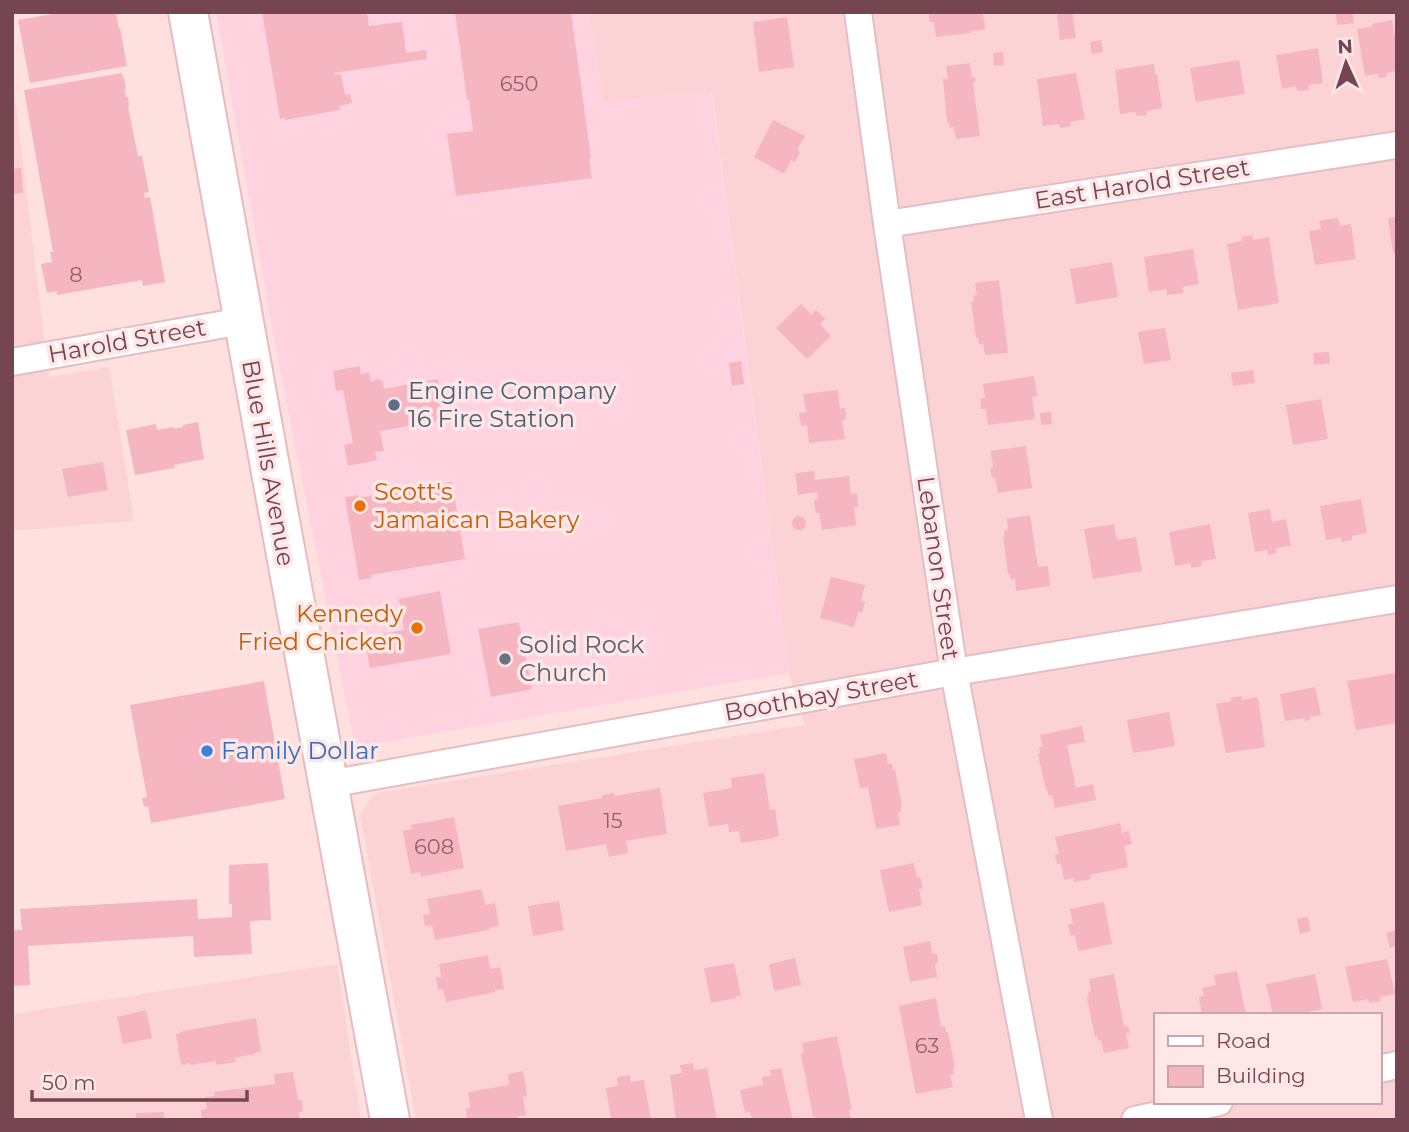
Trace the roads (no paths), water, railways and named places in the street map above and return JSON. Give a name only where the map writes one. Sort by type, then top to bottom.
[{"type":"main road","name":"Blue Hills Avenue","points":[[188,12],[242,321],[390,1120]]},
{"type":"street","name":"Lebanon Street","points":[[858,12],[954,672],[1039,1120]]},
{"type":"street","name":"East Harold Street","points":[[887,224],[1397,145]]},
{"type":"street","name":"Harold Street","points":[[12,362],[242,321]]},
{"type":"street","name":"Boothbay Street","points":[[329,784],[954,672],[1397,599]]},
{"type":"street","points":[[1135,1120],[1210,1104]]},
{"type":"place","name":"Engine Company 16 Fire Station","points":[[394,405]]},
{"type":"place","name":"Scott's Jamaican Bakery","points":[[360,506]]},
{"type":"place","name":"Kennedy Fried Chicken","points":[[417,628]]},
{"type":"place","name":"Solid Rock Church","points":[[505,659]]},
{"type":"place","name":"Family Dollar","points":[[207,751]]}]
